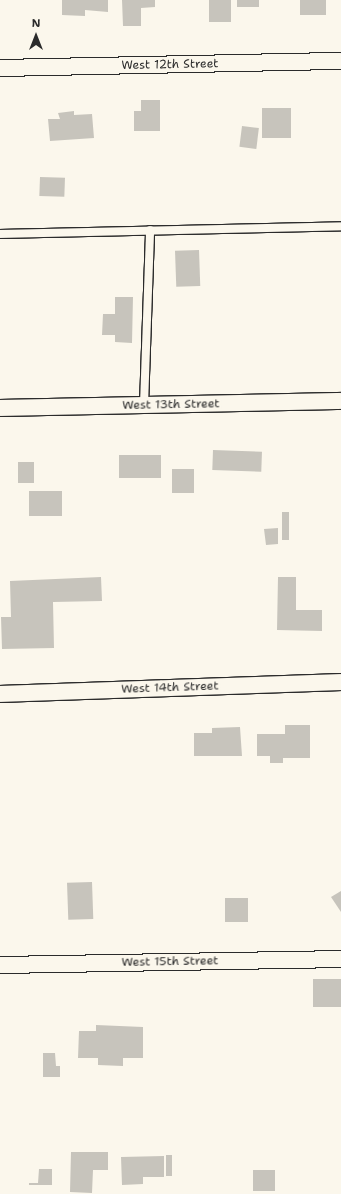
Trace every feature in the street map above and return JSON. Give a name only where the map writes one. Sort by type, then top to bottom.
[{"type":"street","name":"West 12th Street","points":[[0,68],[341,61]]},
{"type":"street","name":"West 13th Street","points":[[0,408],[341,401]]},
{"type":"street","name":"West 14th Street","points":[[0,694],[341,682]]},
{"type":"street","name":"West 15th Street","points":[[0,965],[341,959]]},
{"type":"lane","points":[[0,234],[341,226]]},
{"type":"lane","points":[[144,405],[150,230]]},
{"type":"building","points":[[62,0],[108,0],[108,12],[85,10],[85,16],[62,15]]},
{"type":"building","points":[[122,0],[155,0],[155,7],[141,8],[141,26],[123,26]]},
{"type":"building","points":[[209,0],[231,0],[231,22],[209,22]]},
{"type":"building","points":[[237,0],[259,0],[259,7],[237,7]]},
{"type":"building","points":[[300,0],[326,0],[326,15],[300,15]]},
{"type":"building","points":[[141,100],[160,100],[160,131],[134,131],[134,111],[141,111]]},
{"type":"building","points":[[262,108],[291,108],[291,138],[262,138]]},
{"type":"building","points":[[74,111],[74,115],[92,114],[94,138],[50,141],[48,119],[60,119],[58,113]]},
{"type":"building","points":[[242,126],[259,128],[256,149],[239,147]]},
{"type":"building","points":[[40,177],[65,178],[64,197],[39,196]]},
{"type":"building","points":[[199,250],[200,286],[176,287],[175,251]]},
{"type":"building","points":[[115,297],[133,297],[132,343],[115,342],[115,335],[102,335],[103,314],[115,314]]},
{"type":"building","points":[[213,450],[262,452],[261,472],[212,470]]},
{"type":"building","points":[[119,455],[161,455],[161,478],[119,478]]},
{"type":"building","points":[[18,462],[34,462],[34,483],[18,483]]},
{"type":"building","points":[[172,469],[194,469],[194,493],[172,493]]},
{"type":"building","points":[[29,491],[62,491],[62,516],[29,516]]},
{"type":"building","points":[[282,512],[289,512],[289,540],[282,540]]},
{"type":"building","points":[[278,528],[278,544],[266,545],[264,529]]},
{"type":"building","points":[[101,577],[102,601],[53,602],[54,648],[2,649],[1,617],[11,617],[10,581]]},
{"type":"building","points":[[278,577],[296,577],[296,610],[322,610],[322,631],[277,630]]},
{"type":"building","points":[[285,725],[310,725],[310,758],[283,758],[283,763],[270,763],[270,756],[257,756],[257,734],[285,734]]},
{"type":"building","points":[[240,727],[242,756],[194,756],[194,733],[212,733],[212,728]]},
{"type":"building","points":[[92,882],[93,919],[68,920],[67,883]]},
{"type":"building","points":[[341,891],[341,912],[331,897]]},
{"type":"building","points":[[225,898],[248,898],[248,922],[225,922]]},
{"type":"building","points":[[313,979],[341,979],[341,1007],[313,1007]]},
{"type":"building","points":[[96,1025],[143,1027],[143,1058],[123,1058],[123,1066],[98,1065],[98,1058],[78,1058],[79,1031],[96,1031]]},
{"type":"building","points":[[43,1053],[55,1053],[56,1066],[60,1066],[60,1077],[43,1077]]},
{"type":"building","points":[[71,1152],[108,1152],[108,1170],[93,1170],[92,1193],[70,1192]]},
{"type":"building","points":[[166,1155],[172,1155],[172,1176],[166,1176]]},
{"type":"building","points":[[164,1156],[164,1177],[143,1177],[143,1184],[122,1185],[121,1157]]},
{"type":"building","points":[[39,1169],[52,1169],[52,1185],[29,1185],[29,1183],[38,1183]]},
{"type":"building","points":[[253,1170],[275,1170],[275,1191],[253,1191]]}]
